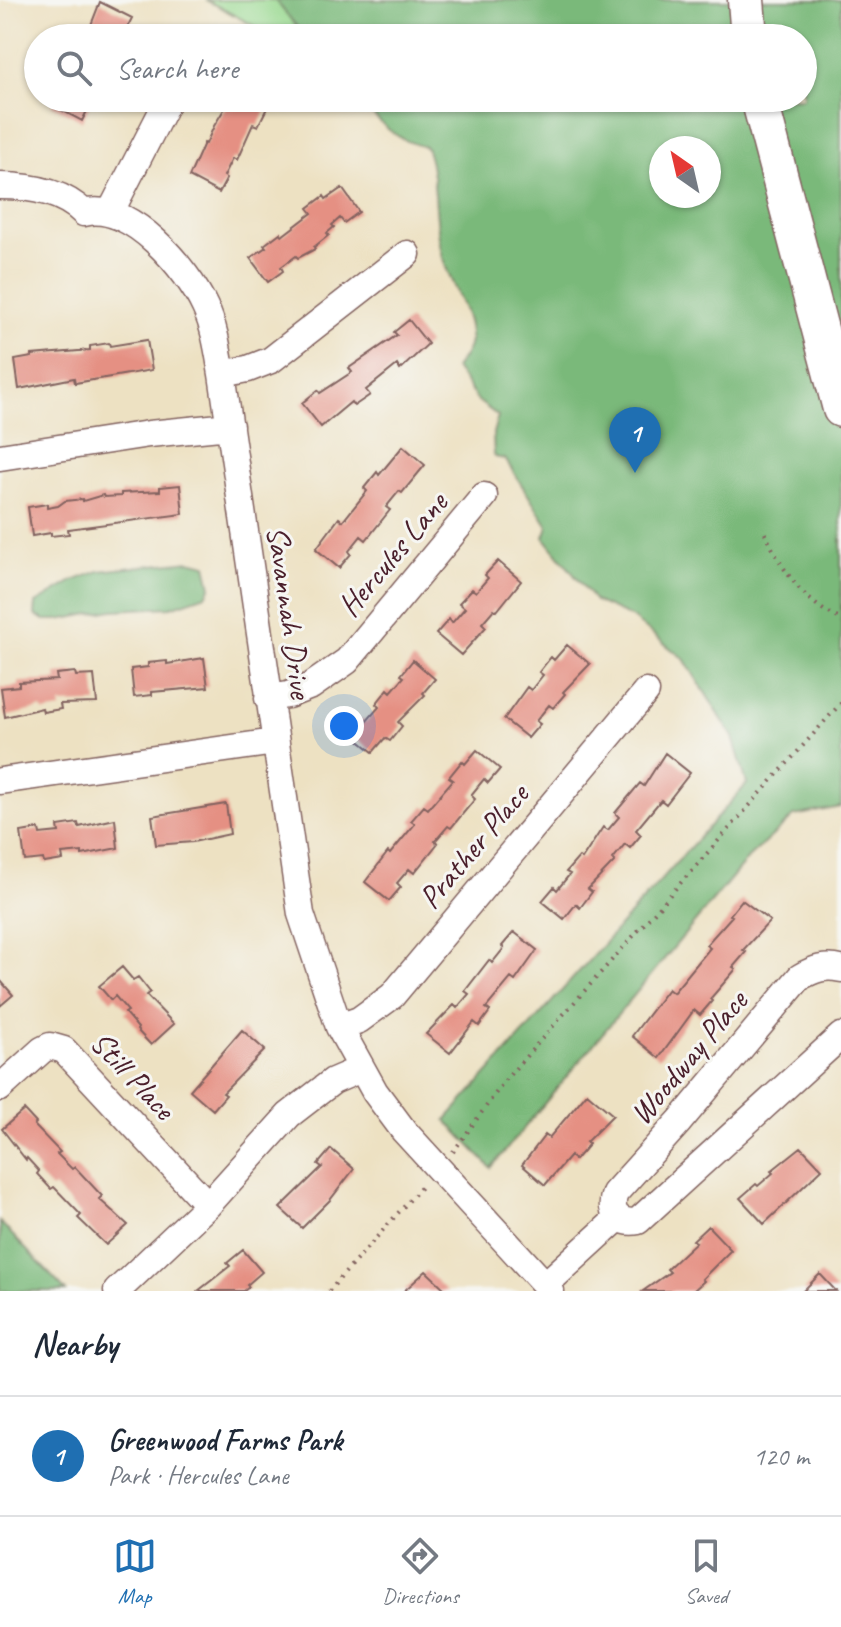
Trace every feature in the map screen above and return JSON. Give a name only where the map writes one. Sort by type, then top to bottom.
[{"type":"street","points":[[746,0],[748,24]]},
{"type":"street","points":[[110,213],[162,112]]},
{"type":"street","points":[[763,112],[841,409]]},
{"type":"street","name":"Savannah Drive","points":[[0,186],[44,191],[75,205],[84,213],[110,213],[148,235],[171,256],[190,280],[205,307],[216,336],[301,914],[339,1027],[361,1069],[404,1131],[548,1288]]},
{"type":"street","points":[[222,374],[271,360],[407,254]]},
{"type":"street","points":[[0,457],[149,434],[230,426]]},
{"type":"street","name":"Hercules Lane","points":[[268,698],[288,695],[311,686],[347,661],[484,496]]},
{"type":"street","name":"Prather Place","points":[[339,1027],[359,1020],[392,996],[646,692]]},
{"type":"street","points":[[0,781],[275,742]]},
{"type":"street","name":"Woodway Place","points":[[618,1218],[612,1202],[615,1193],[679,1122],[800,977],[813,969],[827,966],[841,969]]},
{"type":"street","points":[[548,1288],[618,1218],[629,1223],[638,1221],[841,1036]]},
{"type":"street","name":"Still Place","points":[[0,1088],[42,1050],[50,1046],[64,1050],[208,1205]]},
{"type":"street","points":[[117,1291],[208,1205],[308,1098],[333,1081],[361,1069]]},
{"type":"path","points":[[765,533],[782,566],[802,591],[815,605],[841,619]]},
{"type":"path","points":[[329,1291],[462,1142],[506,1079],[841,703]]},
{"type":"green space","points":[[206,0],[479,0],[500,24],[251,24]]},
{"type":"green space","points":[[275,0],[841,0],[841,807],[794,816],[748,858],[491,1168],[446,1120],[747,784],[733,737],[684,659],[631,617],[595,601],[544,537],[548,526],[505,459],[494,457],[493,433],[498,416],[478,401],[455,368],[468,348],[470,331],[443,258],[430,160],[426,147],[396,135],[370,112],[817,112],[817,24],[295,24]]},
{"type":"green space","points":[[190,561],[206,565],[211,586],[206,595],[171,607],[113,610],[58,620],[45,620],[35,615],[36,603],[73,581],[99,571]]},
{"type":"green space","points":[[0,1222],[66,1291],[0,1291]]},
{"type":"building","points":[[100,2],[132,18],[129,24],[91,24]]},
{"type":"building","points":[[65,112],[86,112],[82,121]]},
{"type":"building","points":[[222,112],[265,112],[258,126],[253,124],[237,160],[233,158],[219,193],[189,177]]},
{"type":"building","points":[[342,188],[359,212],[344,223],[340,218],[315,249],[298,258],[296,256],[268,282],[250,258],[280,233],[282,236],[312,213],[308,208]]},
{"type":"building","points":[[409,320],[428,344],[400,370],[397,365],[366,390],[370,395],[354,406],[351,402],[321,427],[302,403],[318,390],[320,393],[352,372],[349,368],[397,335],[394,332]]},
{"type":"building","points":[[147,340],[152,370],[75,383],[74,378],[19,389],[15,360],[32,355],[90,350],[90,346],[109,343],[110,346]]},
{"type":"building","points":[[403,446],[425,465],[386,507],[390,510],[366,540],[361,536],[339,568],[316,549],[339,518],[343,521],[367,491],[364,488],[377,472],[379,475]]},
{"type":"building","points":[[180,485],[183,514],[68,529],[69,534],[32,536],[28,507],[47,504],[47,508],[65,501],[160,491],[160,487]]},
{"type":"building","points":[[498,561],[521,581],[497,611],[494,609],[482,623],[486,627],[461,655],[436,634],[449,619],[452,623],[465,608],[459,603],[472,589],[476,592],[488,578],[485,575]]},
{"type":"building","points":[[567,645],[590,664],[563,692],[565,694],[553,708],[549,705],[536,721],[540,724],[528,738],[504,719],[527,687],[531,690],[543,675],[539,672],[551,657],[554,660]]},
{"type":"building","points":[[204,658],[208,687],[152,692],[152,695],[134,697],[131,669],[148,667],[148,663],[167,661],[167,664]]},
{"type":"building","points":[[413,660],[435,679],[423,693],[425,695],[398,722],[402,726],[390,741],[385,738],[373,752],[350,733],[362,719],[366,722],[379,707],[376,704],[388,689],[391,692],[404,677],[401,675]]},
{"type":"building","points":[[75,672],[76,676],[94,675],[97,703],[60,704],[61,709],[43,712],[42,708],[5,717],[1,688],[19,686],[19,682],[57,680],[56,674]]},
{"type":"building","points":[[477,750],[500,769],[488,783],[484,779],[471,795],[475,799],[451,828],[448,826],[435,841],[438,843],[414,873],[409,869],[397,883],[401,887],[389,901],[365,882],[415,824],[411,821],[424,806],[428,809],[453,780],[449,777],[462,761],[465,764]]},
{"type":"building","points":[[665,753],[690,773],[666,804],[661,800],[636,830],[641,835],[630,848],[625,844],[613,859],[615,861],[588,889],[592,892],[580,908],[576,904],[564,919],[542,901],[554,887],[557,890],[570,874],[566,872],[579,857],[582,859],[603,827],[608,830],[619,817],[615,813],[640,783],[644,786]]},
{"type":"building","points":[[226,804],[230,834],[193,842],[156,845],[152,816]]},
{"type":"building","points":[[115,819],[118,848],[82,855],[82,852],[62,854],[63,860],[44,863],[43,859],[25,861],[21,832],[39,829],[40,834],[59,832],[58,826],[78,823],[79,827]]},
{"type":"building","points":[[742,900],[770,921],[743,950],[746,952],[733,967],[736,969],[710,999],[712,1001],[700,1015],[694,1010],[659,1058],[632,1036],[668,989],[673,993],[710,948],[706,945]]},
{"type":"building","points":[[514,932],[537,950],[515,981],[511,978],[486,1008],[490,1011],[479,1026],[474,1022],[450,1053],[426,1034],[454,1005],[457,1008],[469,994],[465,991],[489,960],[492,963]]},
{"type":"building","points":[[122,967],[133,980],[138,977],[150,992],[146,995],[174,1024],[151,1045],[137,1030],[125,1013],[128,1011],[115,996],[111,1000],[99,986]]},
{"type":"building","points":[[0,980],[13,995],[0,1006]]},
{"type":"building","points":[[242,1030],[265,1050],[223,1093],[226,1095],[213,1110],[190,1090]]},
{"type":"building","points":[[587,1093],[613,1115],[586,1142],[589,1144],[575,1160],[570,1156],[545,1185],[522,1165],[545,1135],[549,1138]]},
{"type":"building","points":[[24,1110],[60,1152],[57,1154],[72,1169],[75,1167],[102,1196],[99,1199],[128,1225],[106,1245],[78,1218],[81,1215],[54,1187],[51,1189],[37,1174],[39,1171],[26,1160],[2,1129]]},
{"type":"building","points":[[801,1147],[822,1169],[764,1224],[740,1198]]},
{"type":"building","points":[[331,1149],[354,1169],[330,1200],[302,1228],[280,1208],[322,1167],[318,1164]]},
{"type":"building","points":[[708,1226],[731,1250],[702,1279],[704,1281],[693,1291],[643,1291],[670,1272],[667,1269]]},
{"type":"building","points":[[243,1250],[262,1272],[247,1285],[249,1287],[244,1291],[198,1291],[230,1266],[227,1263]]},
{"type":"building","points":[[426,1271],[447,1291],[404,1291]]},
{"type":"building","points":[[820,1274],[836,1291],[803,1291]]},
{"type":"place","name":"Greenwood Farms Park","points":[[635,473]]}]
